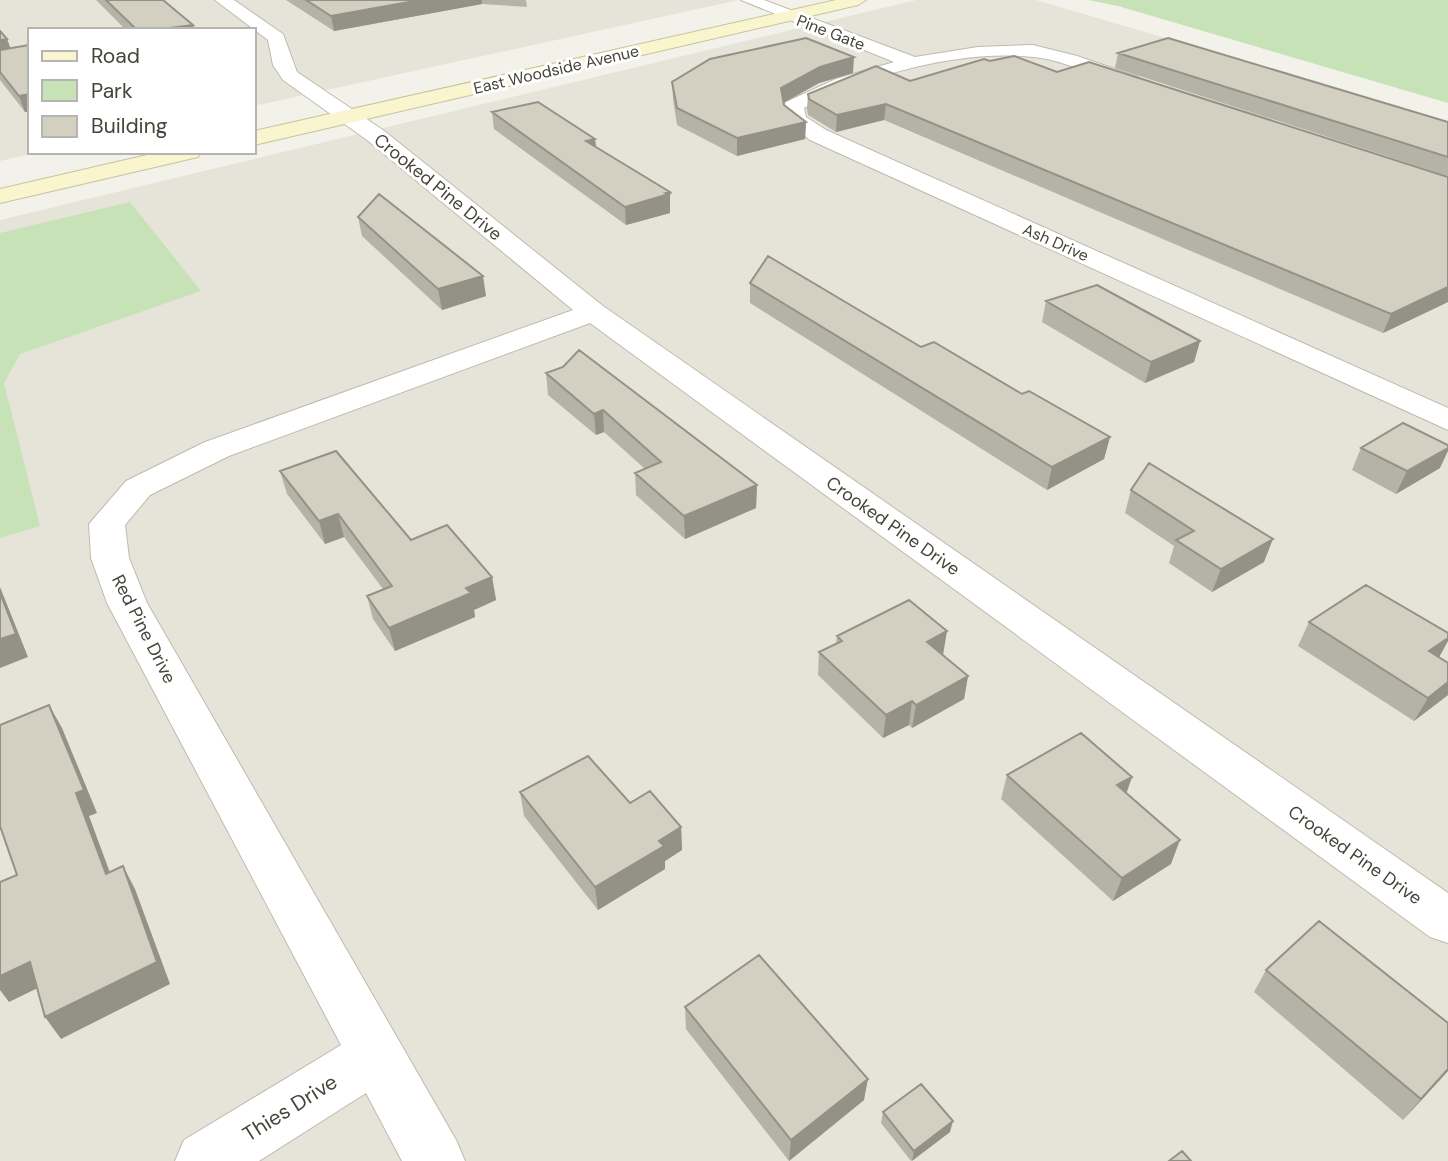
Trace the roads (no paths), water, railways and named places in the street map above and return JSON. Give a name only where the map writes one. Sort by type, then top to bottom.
[{"type":"main road","name":"East Woodside Avenue","points":[[256,138],[858,0]]},
{"type":"main road","points":[[0,195],[181,154]]},
{"type":"street","name":"Crooked Pine Drive","points":[[223,0],[277,38],[277,47],[290,76],[348,116],[593,312],[1448,921]]},
{"type":"street","name":"Pine Gate","points":[[749,0],[914,63]]},
{"type":"street","points":[[914,63],[974,51],[1034,51],[1152,88]]},
{"type":"street","name":"Ash Drive","points":[[914,63],[810,95],[793,106],[796,120],[818,135],[1448,419]]},
{"type":"street","name":"Red Pine Drive","points":[[435,1161],[127,603],[110,558],[107,524],[138,488],[218,449],[593,312]]},
{"type":"street","name":"Thies Drive","points":[[205,1161],[375,1055]]}]
